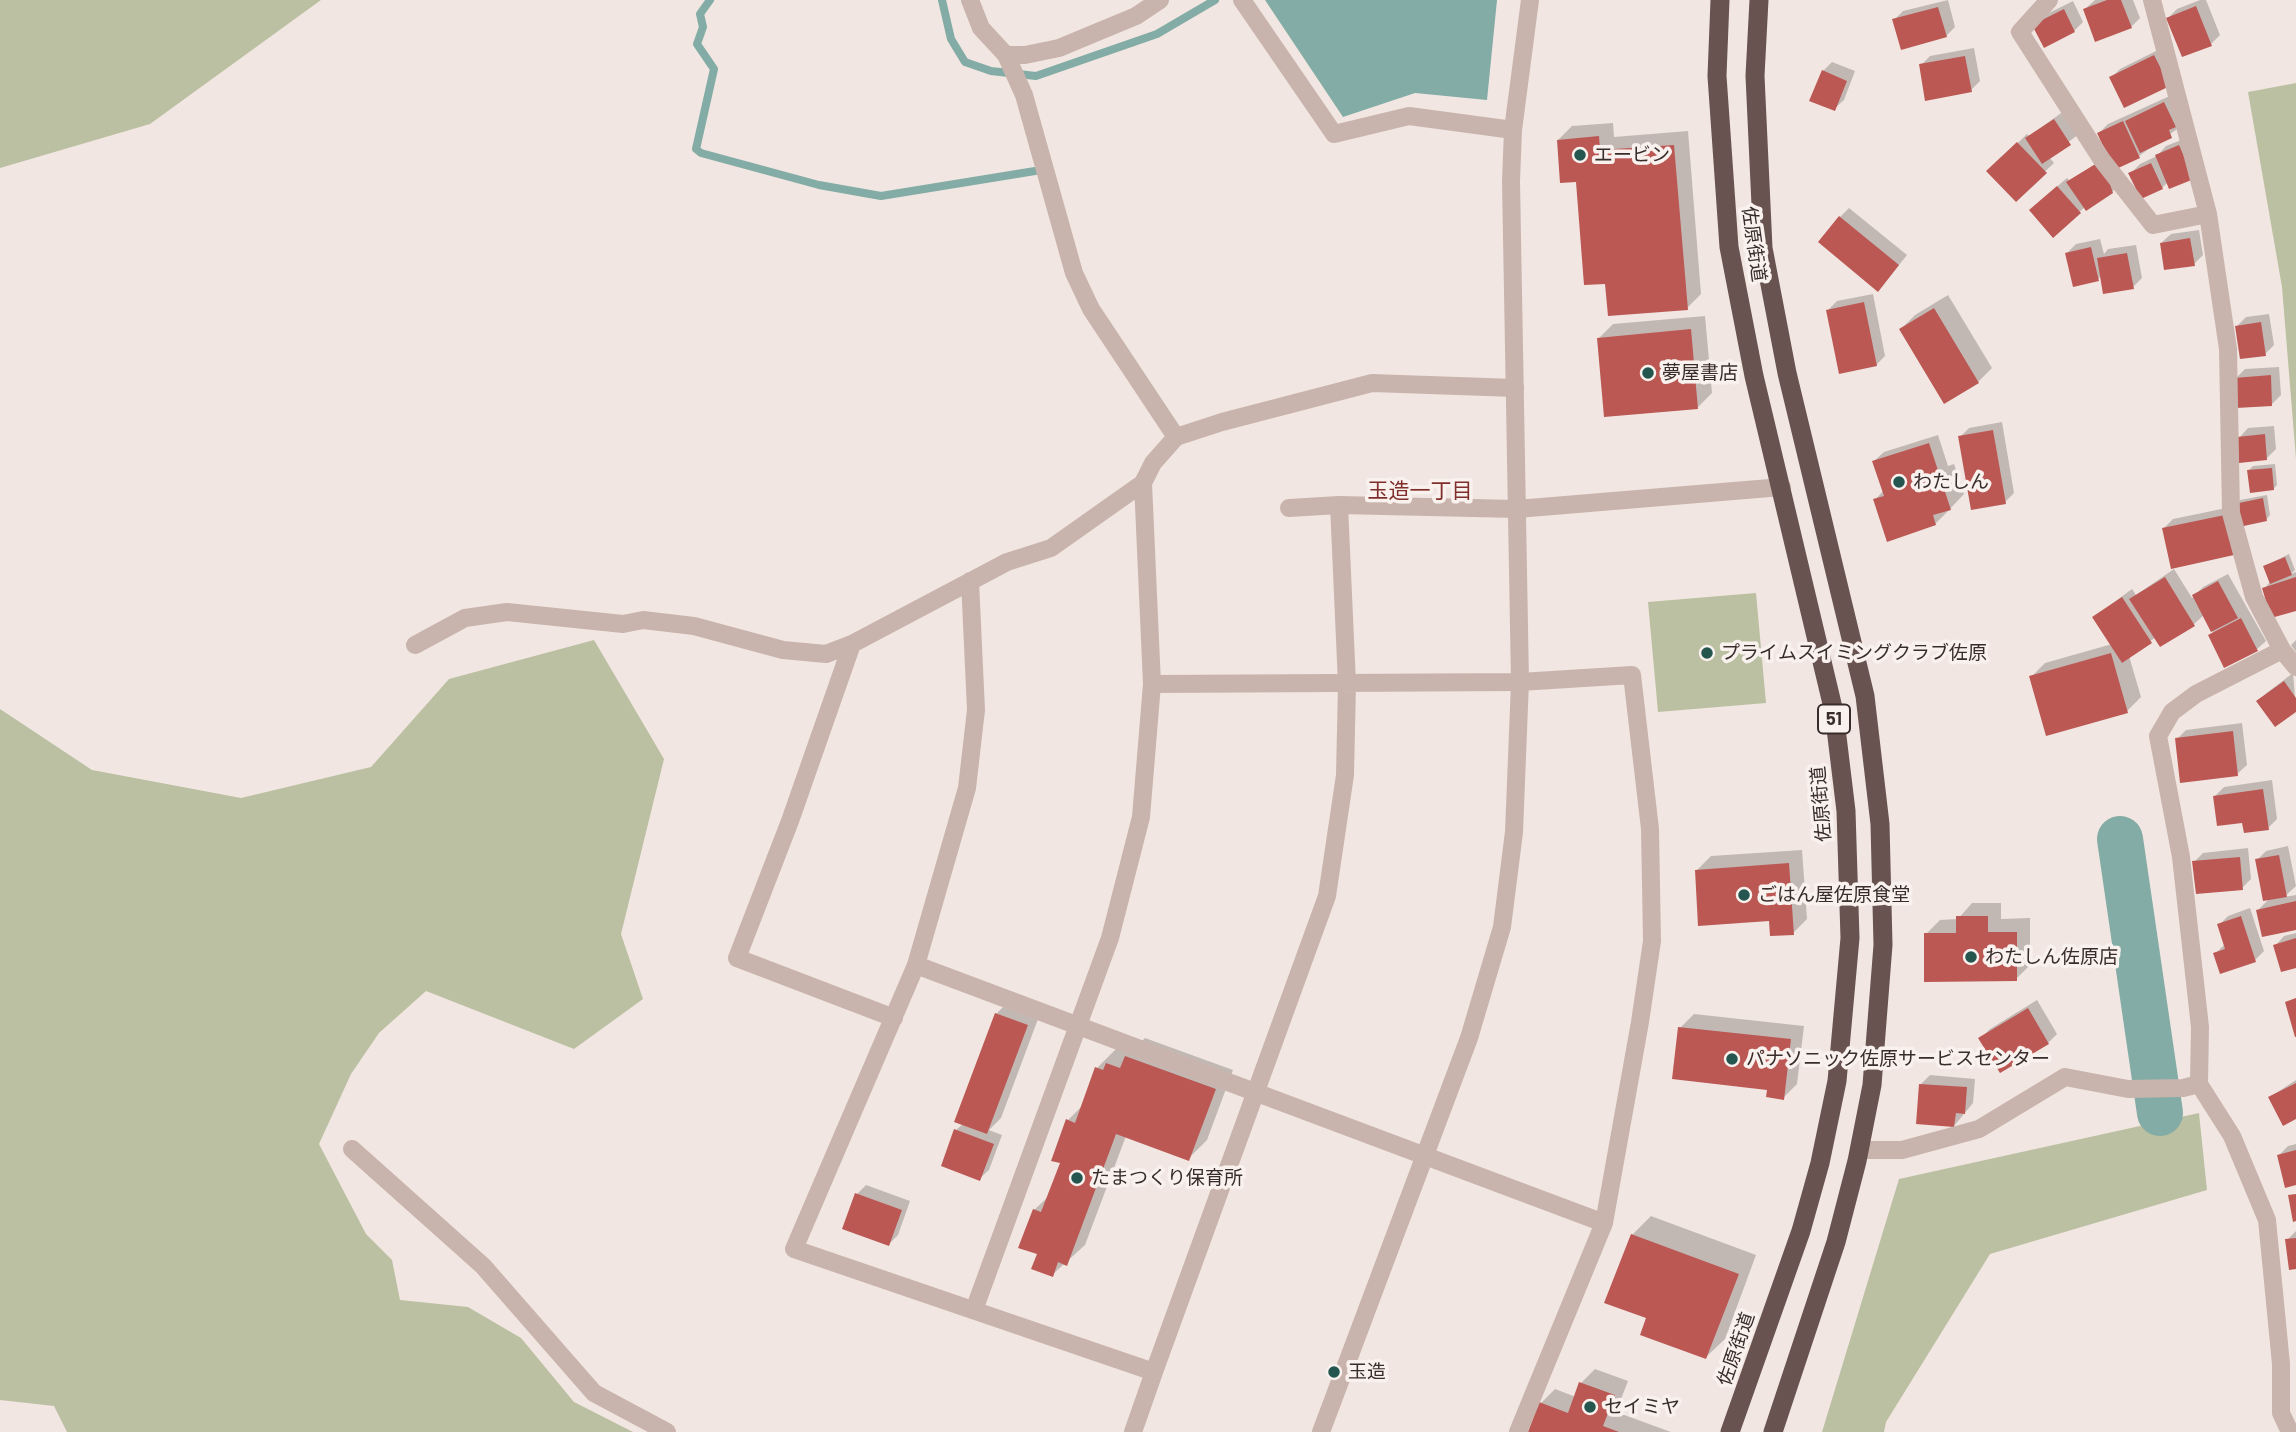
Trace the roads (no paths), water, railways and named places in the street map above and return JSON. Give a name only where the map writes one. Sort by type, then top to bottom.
[{"type":"highway","name":"佐原街道","points":[[1720,0],[1717,76],[1730,247],[1754,376],[1833,712],[1846,811],[1850,938],[1837,1081],[1820,1163],[1801,1231],[1730,1432]]},
{"type":"highway","name":"佐原街道","points":[[1759,0],[1755,76],[1763,248],[1787,373],[1865,696],[1880,824],[1883,945],[1872,1085],[1859,1150],[1836,1242],[1773,1432]]},
{"type":"street","points":[[970,0],[981,28],[1006,55],[1024,95],[1074,273],[1091,309],[1176,437]]},
{"type":"street","points":[[1006,55],[1025,55],[1059,48],[1136,16],[1160,0]]},
{"type":"street","points":[[1242,0],[1334,134],[1409,116],[1513,131]]},
{"type":"street","points":[[1321,1432],[1485,992],[1502,927],[1514,832],[1520,682],[1511,181],[1513,131],[1530,0]]},
{"type":"street","points":[[2049,0],[2020,32],[2102,160],[2153,225],[2208,214]]},
{"type":"street","points":[[2152,0],[2208,214],[2228,349],[2231,513],[2254,597],[2282,650],[2296,667]]},
{"type":"street","points":[[415,645],[465,618],[507,612],[623,624],[643,620],[694,626],[805,655],[826,654],[852,645],[1006,562],[1051,548],[1143,483],[1153,463],[1176,437],[1222,422],[1372,383],[1515,388]]},
{"type":"street","points":[[974,1310],[1110,939],[1141,817],[1152,684],[1143,483]]},
{"type":"street","points":[[1289,508],[1339,505],[1517,509],[1782,487]]},
{"type":"street","points":[[1133,1432],[1327,896],[1345,775],[1347,684],[1339,505]]},
{"type":"street","points":[[970,580],[976,710],[967,788],[916,965],[794,1249],[1154,1372]]},
{"type":"street","points":[[852,645],[795,808],[737,958],[894,1018]]},
{"type":"street","points":[[2282,650],[2196,694],[2172,712],[2158,736],[2181,857],[2200,1027],[2191,1086],[2232,1136],[2267,1220],[2280,1364],[2281,1413],[2290,1432]]},
{"type":"street","points":[[1152,684],[1520,682],[1632,675],[1650,829],[1652,941],[1604,1223],[1518,1432]]},
{"type":"street","points":[[916,965],[1254,1094],[1426,1155],[1604,1223]]},
{"type":"street","points":[[1859,1150],[1902,1150],[1979,1129],[2065,1077],[2128,1089],[2191,1086]]},
{"type":"street","points":[[352,1149],[482,1266],[594,1393],[667,1432]]},
{"type":"water","points":[[1265,0],[1497,0],[1487,100],[1415,93],[1343,117]]},
{"type":"waterway","points":[[710,0],[700,14],[703,27],[697,44],[714,69],[696,149],[701,153],[819,185],[881,196],[1035,171]]},
{"type":"waterway","points":[[942,0],[951,39],[965,62],[991,71],[1036,76],[1157,34],[1215,0]]},
{"type":"waterway","points":[[2120,839],[2160,1113]]},
{"type":"place","name":"エービン","points":[[1580,155]]},
{"type":"place","name":"夢屋書店","points":[[1648,373]]},
{"type":"place","name":"わたしん","points":[[1899,482]]},
{"type":"place","name":"プライムスイミングクラブ佐原","points":[[1707,653]]},
{"type":"place","name":"ごはん屋佐原食堂","points":[[1744,895]]},
{"type":"place","name":"わたしん佐原店","points":[[1971,957]]},
{"type":"place","name":"パナソニック佐原サービスセンター","points":[[1732,1059]]},
{"type":"place","name":"たまつくり保育所","points":[[1077,1178]]},
{"type":"place","name":"玉造","points":[[1334,1372]]},
{"type":"place","name":"セイミヤ","points":[[1590,1407]]},
{"type":"district","name":"玉造一丁目","points":[[1420,491]]}]
